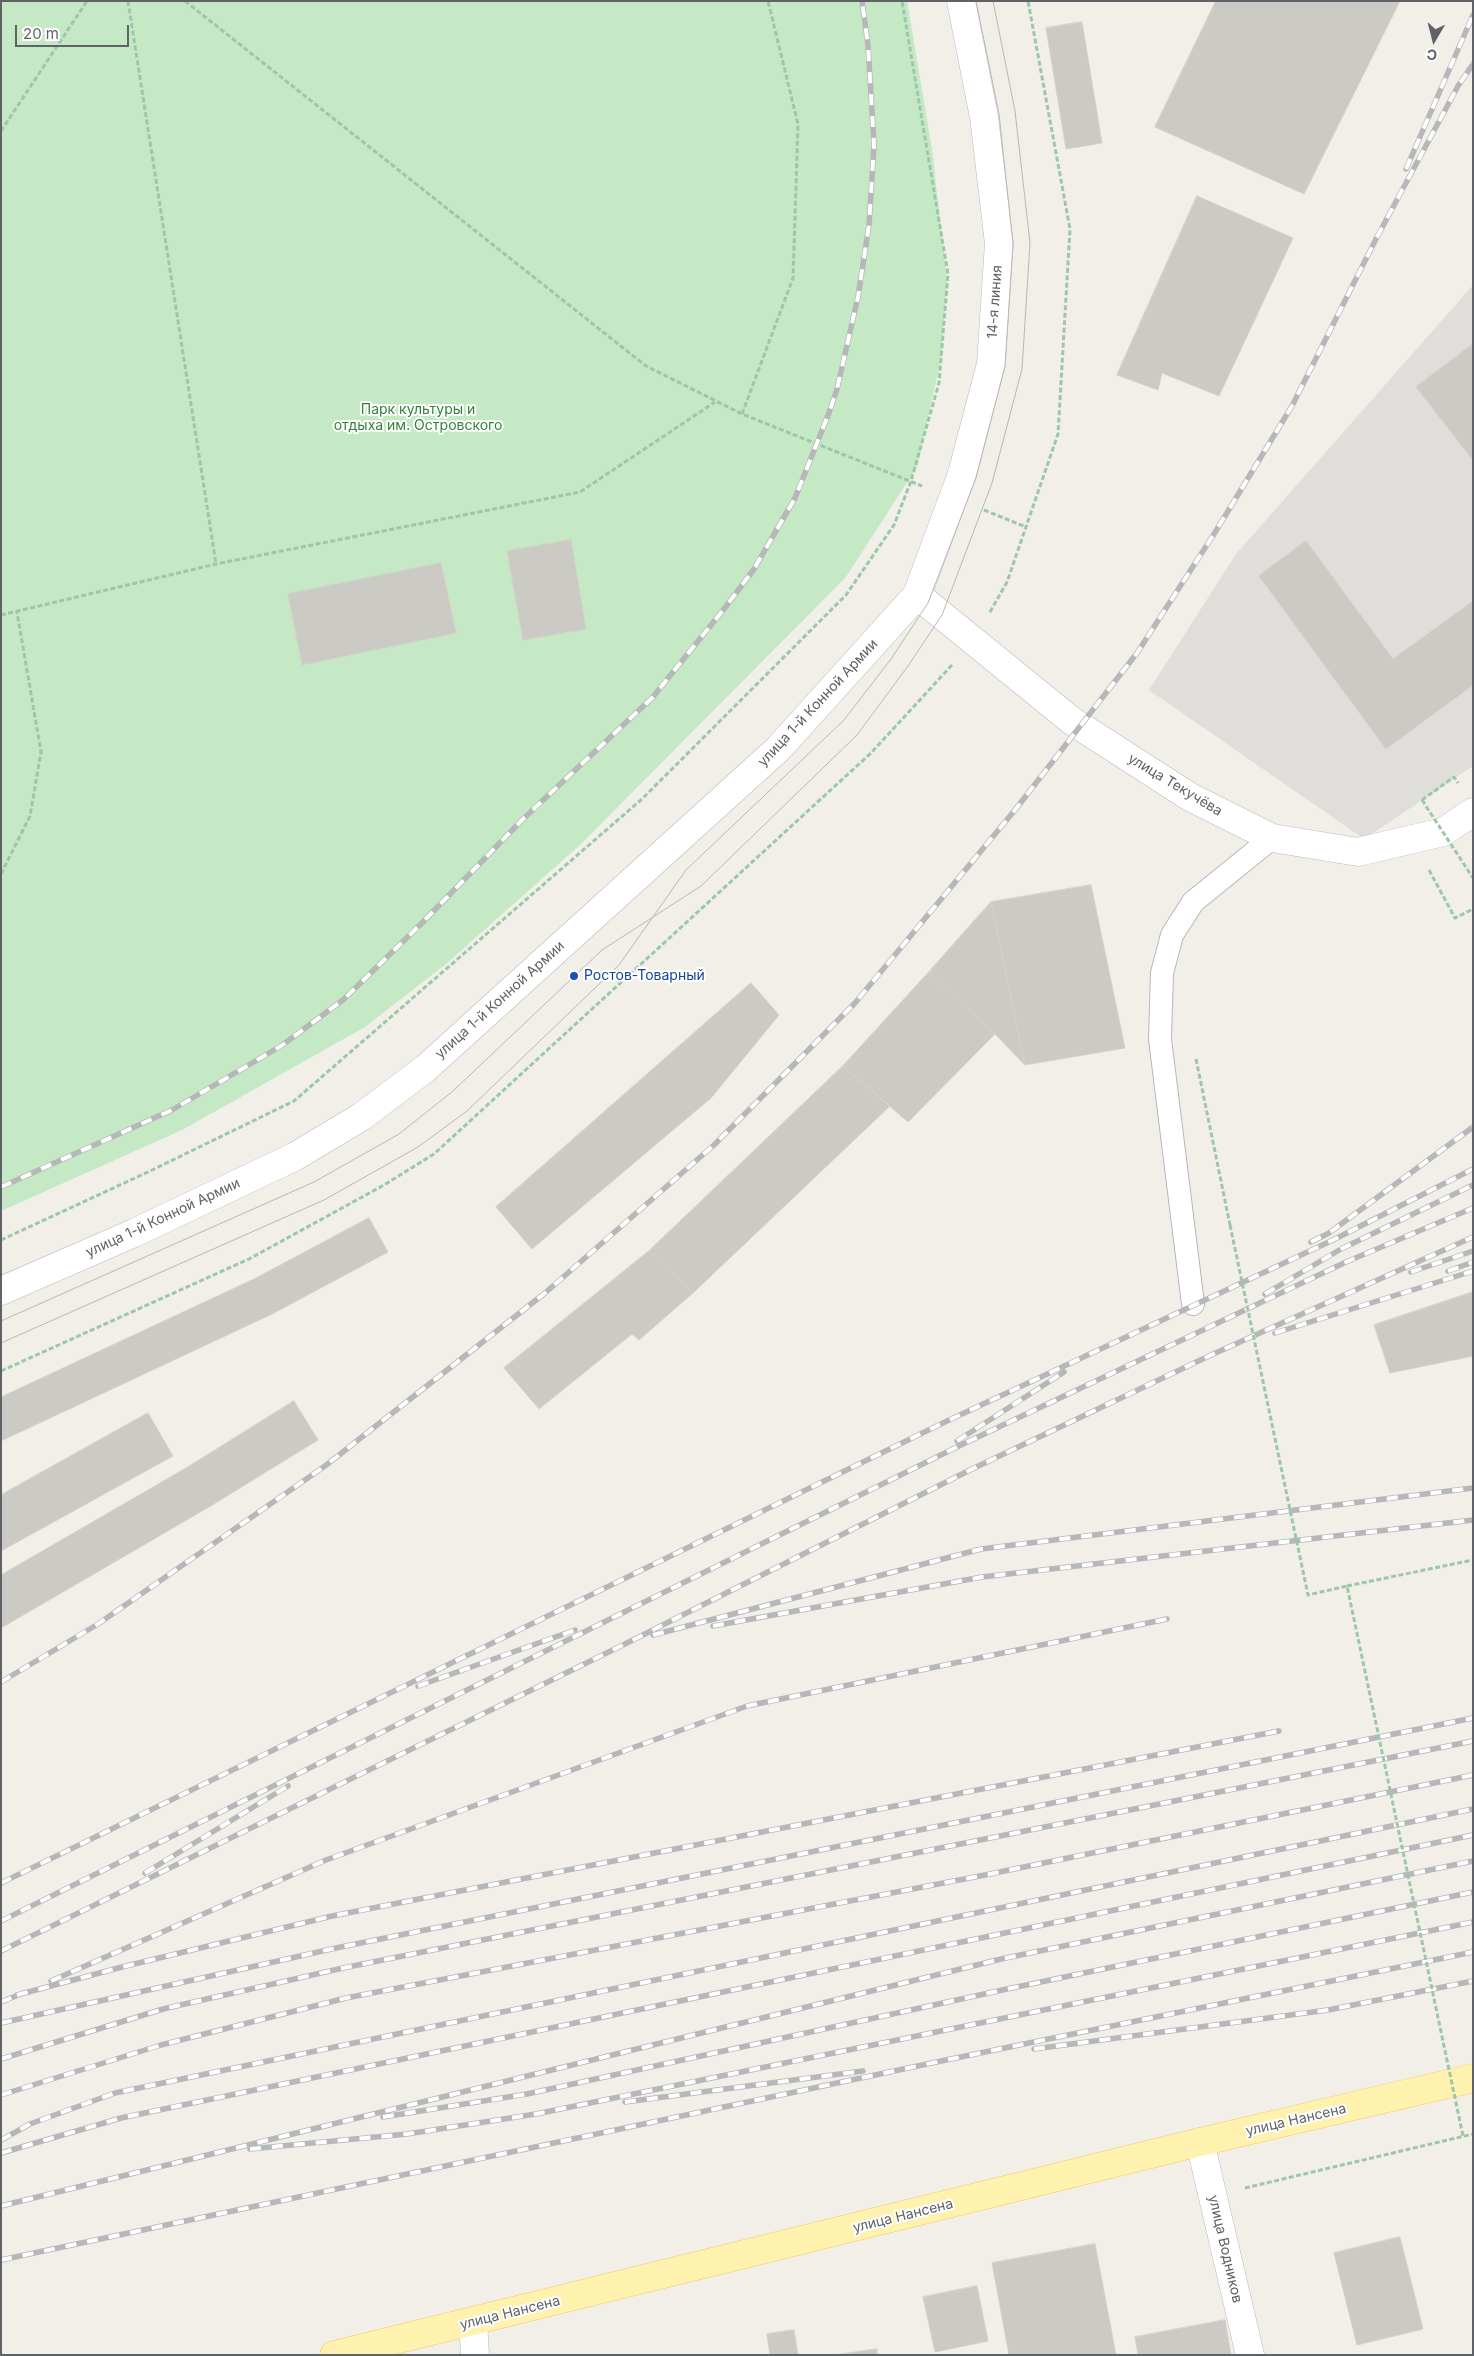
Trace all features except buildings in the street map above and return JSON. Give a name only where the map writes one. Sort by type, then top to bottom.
[{"type":"main road","name":"14-я линия","points":[[917,595],[962,474],[991,364],[999,244],[984,117],[962,1]]},
{"type":"main road","name":"улица Текучёва","points":[[917,595],[1072,720],[1190,797],[1272,838],[1358,852],[1443,832],[1473,812]]},
{"type":"main road","name":"улица 1-й Конной Армии","points":[[1,1291],[134,1233],[294,1157],[361,1117],[426,1068],[778,749],[917,595]]},
{"type":"main road","name":"улица Нансена","points":[[334,2355],[1200,2142],[1473,2078]]},
{"type":"main road","name":"улица Водников","points":[[1200,2142],[1250,2355]]},
{"type":"main road","points":[[473,2322],[475,2355]]},
{"type":"lane","points":[[1193,1304],[1160,1039],[1162,973],[1172,935],[1193,902],[1272,838]]},
{"type":"path","points":[[1,131],[87,1]]},
{"type":"path","points":[[128,1],[216,564]]},
{"type":"path","points":[[185,1],[646,366],[742,414],[873,465]]},
{"type":"path","points":[[742,414],[792,278],[798,124],[768,1]]},
{"type":"path","points":[[1,1240],[294,1101],[642,800],[846,595],[894,526],[911,481],[939,383],[948,274],[902,1]]},
{"type":"path","points":[[1,615],[216,564],[580,492],[716,402]]},
{"type":"path","points":[[1,874],[30,816],[41,752],[17,612]]},
{"type":"path","points":[[1454,777],[1422,800],[1473,878]]},
{"type":"path","points":[[1413,839],[1455,918],[1473,909]]},
{"type":"path","points":[[1208,1116],[1308,1595],[1473,1560]]},
{"type":"path","points":[[1347,1586],[1463,2136]]},
{"type":"path","points":[[1212,2196],[1473,2134]]},
{"type":"shaded area","points":[[1473,285],[1473,766],[1364,839],[1149,690],[1236,554]]},
{"type":"green space","name":"Парк культуры и отдыха им. Островского","points":[[1,1],[907,1],[932,149],[947,281],[941,359],[917,467],[846,577],[581,844],[446,964],[365,1027],[182,1130],[1,1211]]},
{"type":"tram line","points":[[1,1343],[324,1200],[418,1147],[467,1111],[619,965],[686,870],[844,720],[891,659],[928,603],[976,478],[1005,366],[1013,244],[999,114],[976,1]]},
{"type":"tram line","points":[[1,1321],[314,1182],[399,1134],[453,1091],[602,950],[701,886],[857,735],[908,666],[942,615],[992,483],[1022,369],[1030,243],[1015,111],[993,1]]},
{"type":"railway","points":[[1,1187],[172,1110],[281,1046],[343,1000],[421,924],[523,819],[652,698],[754,569],[795,498],[829,413],[837,389],[858,297],[869,225],[874,145],[868,45],[862,1]]},
{"type":"railway","points":[[1406,169],[1473,15]]},
{"type":"railway","points":[[1,1682],[98,1624],[325,1466],[545,1293],[714,1145],[855,1003],[1015,810],[1137,653],[1214,534],[1292,406],[1377,237],[1458,86],[1473,64]]},
{"type":"railway","points":[[1311,1242],[1329,1233],[1473,1127]]},
{"type":"railway","points":[[1,1883],[947,1421],[1333,1240],[1473,1169]]},
{"type":"railway","points":[[1265,1294],[1341,1249],[1473,1185]]},
{"type":"railway","points":[[1,1921],[961,1445],[1346,1262],[1473,1208]]},
{"type":"railway","points":[[1,1951],[631,1641],[970,1470],[1211,1355],[1473,1237]]},
{"type":"railway","points":[[1411,1272],[1473,1251]]},
{"type":"railway","points":[[1448,1271],[1473,1262]]},
{"type":"railway","points":[[1275,1333],[1473,1271]]},
{"type":"railway","points":[[957,1441],[1064,1372]]},
{"type":"railway","points":[[653,1635],[981,1549],[1473,1488]]},
{"type":"railway","points":[[713,1626],[982,1577],[1473,1520]]},
{"type":"railway","points":[[51,1981],[326,1860],[747,1706],[1167,1619]]},
{"type":"railway","points":[[418,1686],[575,1630]]},
{"type":"railway","points":[[1,2023],[336,1948],[1473,1718]]},
{"type":"railway","points":[[17,1995],[122,1967],[332,1916],[1279,1731]]},
{"type":"railway","points":[[1,2059],[163,2009],[343,1968],[1473,1741]]},
{"type":"railway","points":[[1,2095],[161,2045],[346,1998],[985,1875],[1473,1775]]},
{"type":"railway","points":[[145,1873],[288,1786]]},
{"type":"railway","points":[[1,2140],[30,2124],[115,2093],[1473,1809]]},
{"type":"railway","points":[[1,2153],[121,2118],[1473,1835]]},
{"type":"railway","points":[[1,2206],[1001,1959],[1473,1861]]},
{"type":"railway","points":[[383,2117],[527,2094],[1007,1989],[1473,1892]]},
{"type":"railway","points":[[250,2149],[407,2134],[536,2114],[1473,1922]]},
{"type":"railway","points":[[1,2260],[946,2060],[1473,1952]]},
{"type":"railway","points":[[1034,2049],[1328,2010],[1473,1981]]},
{"type":"railway","points":[[1,2002],[23,1993]]},
{"type":"railway","points":[[625,2102],[863,2071]]},
{"type":"place","name":"Ростов-Товарный","points":[[574,976]]}]
